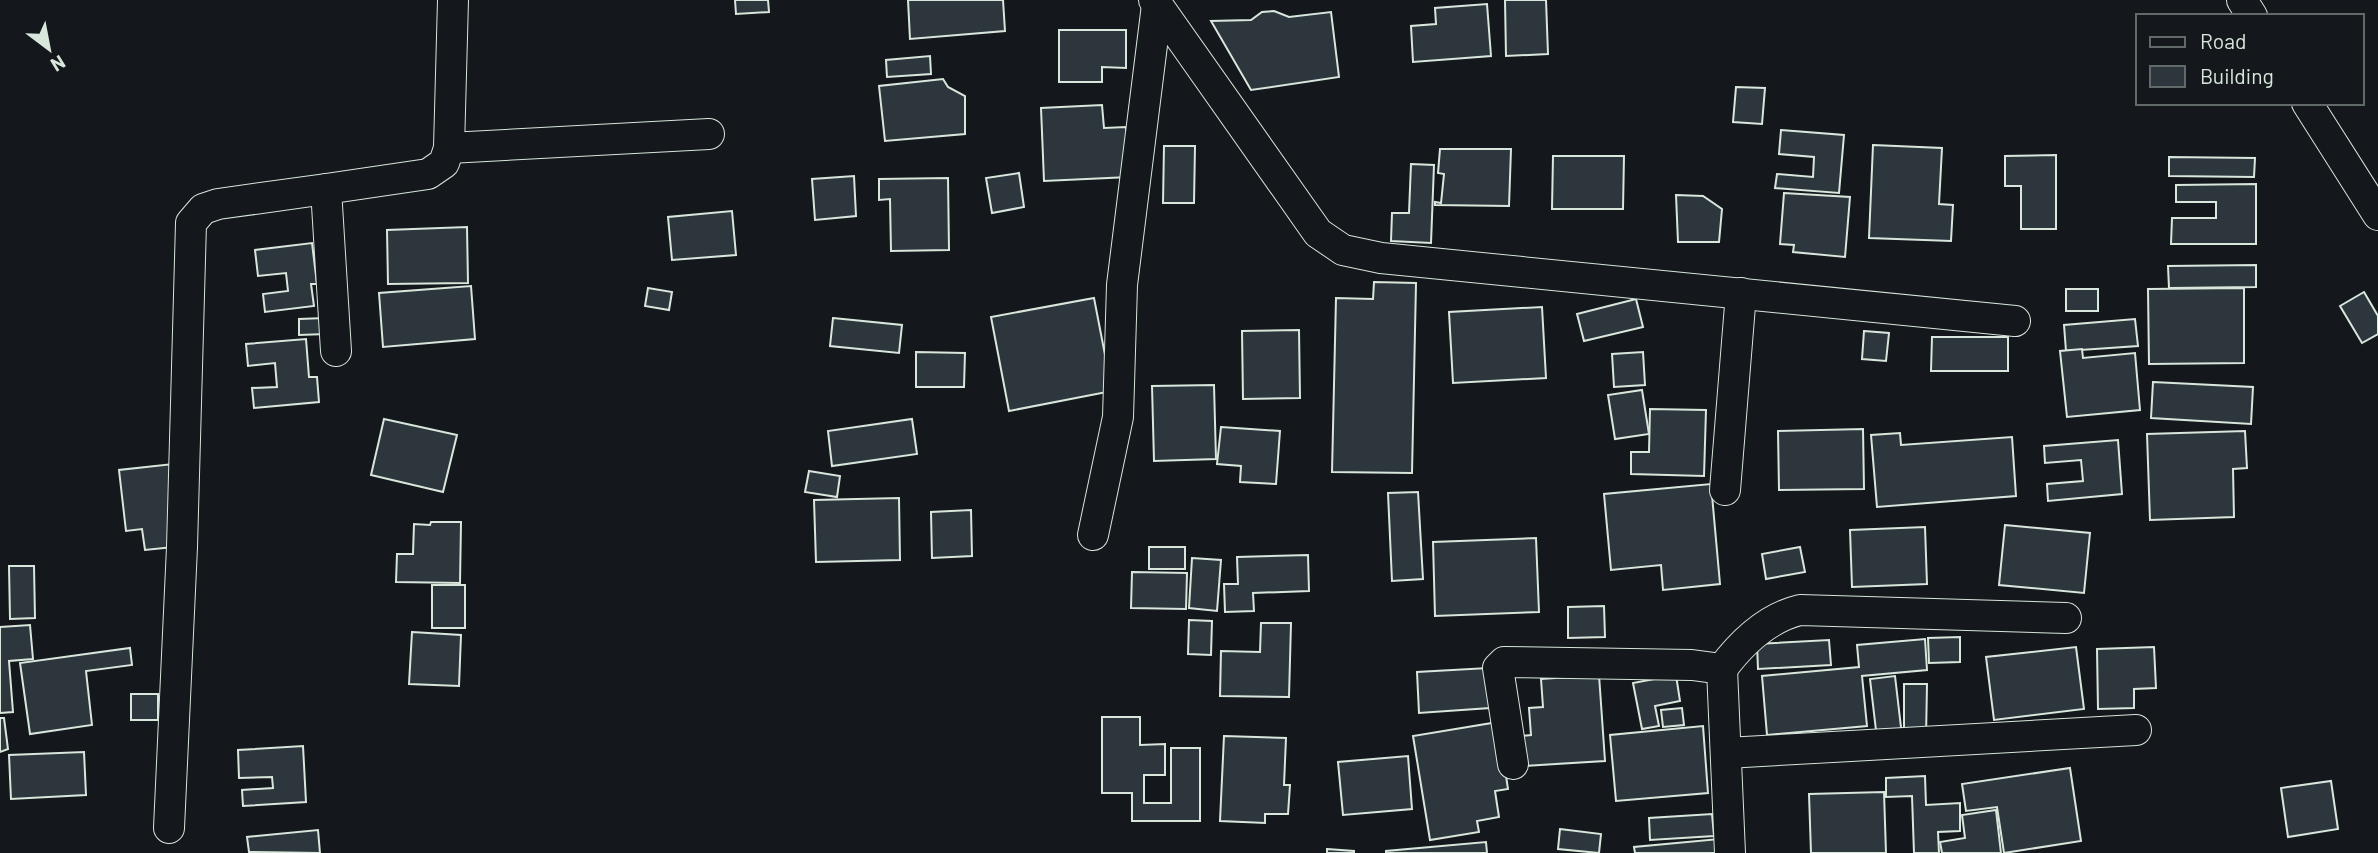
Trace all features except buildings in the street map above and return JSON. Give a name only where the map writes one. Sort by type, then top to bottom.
[{"type":"street","points":[[169,828],[182,547],[191,223],[203,209],[218,204],[428,174],[444,163],[449,148],[453,0]]},
{"type":"street","points":[[1156,2],[1318,233],[1343,250],[1381,258],[2015,321]]},
{"type":"street","points":[[1093,535],[1118,417],[1122,285],[1156,2]]},
{"type":"street","points":[[2308,105],[2378,215]]},
{"type":"street","points":[[449,148],[709,134]]},
{"type":"street","points":[[326,189],[336,351]]},
{"type":"street","points":[[1725,490],[1741,293]]},
{"type":"street","points":[[1730,853],[1722,669],[1747,639],[1785,614],[1801,610],[2066,618]]},
{"type":"street","points":[[1513,764],[1498,668],[1504,662],[1692,665],[1722,669]]},
{"type":"street","points":[[1726,753],[2136,730]]}]
